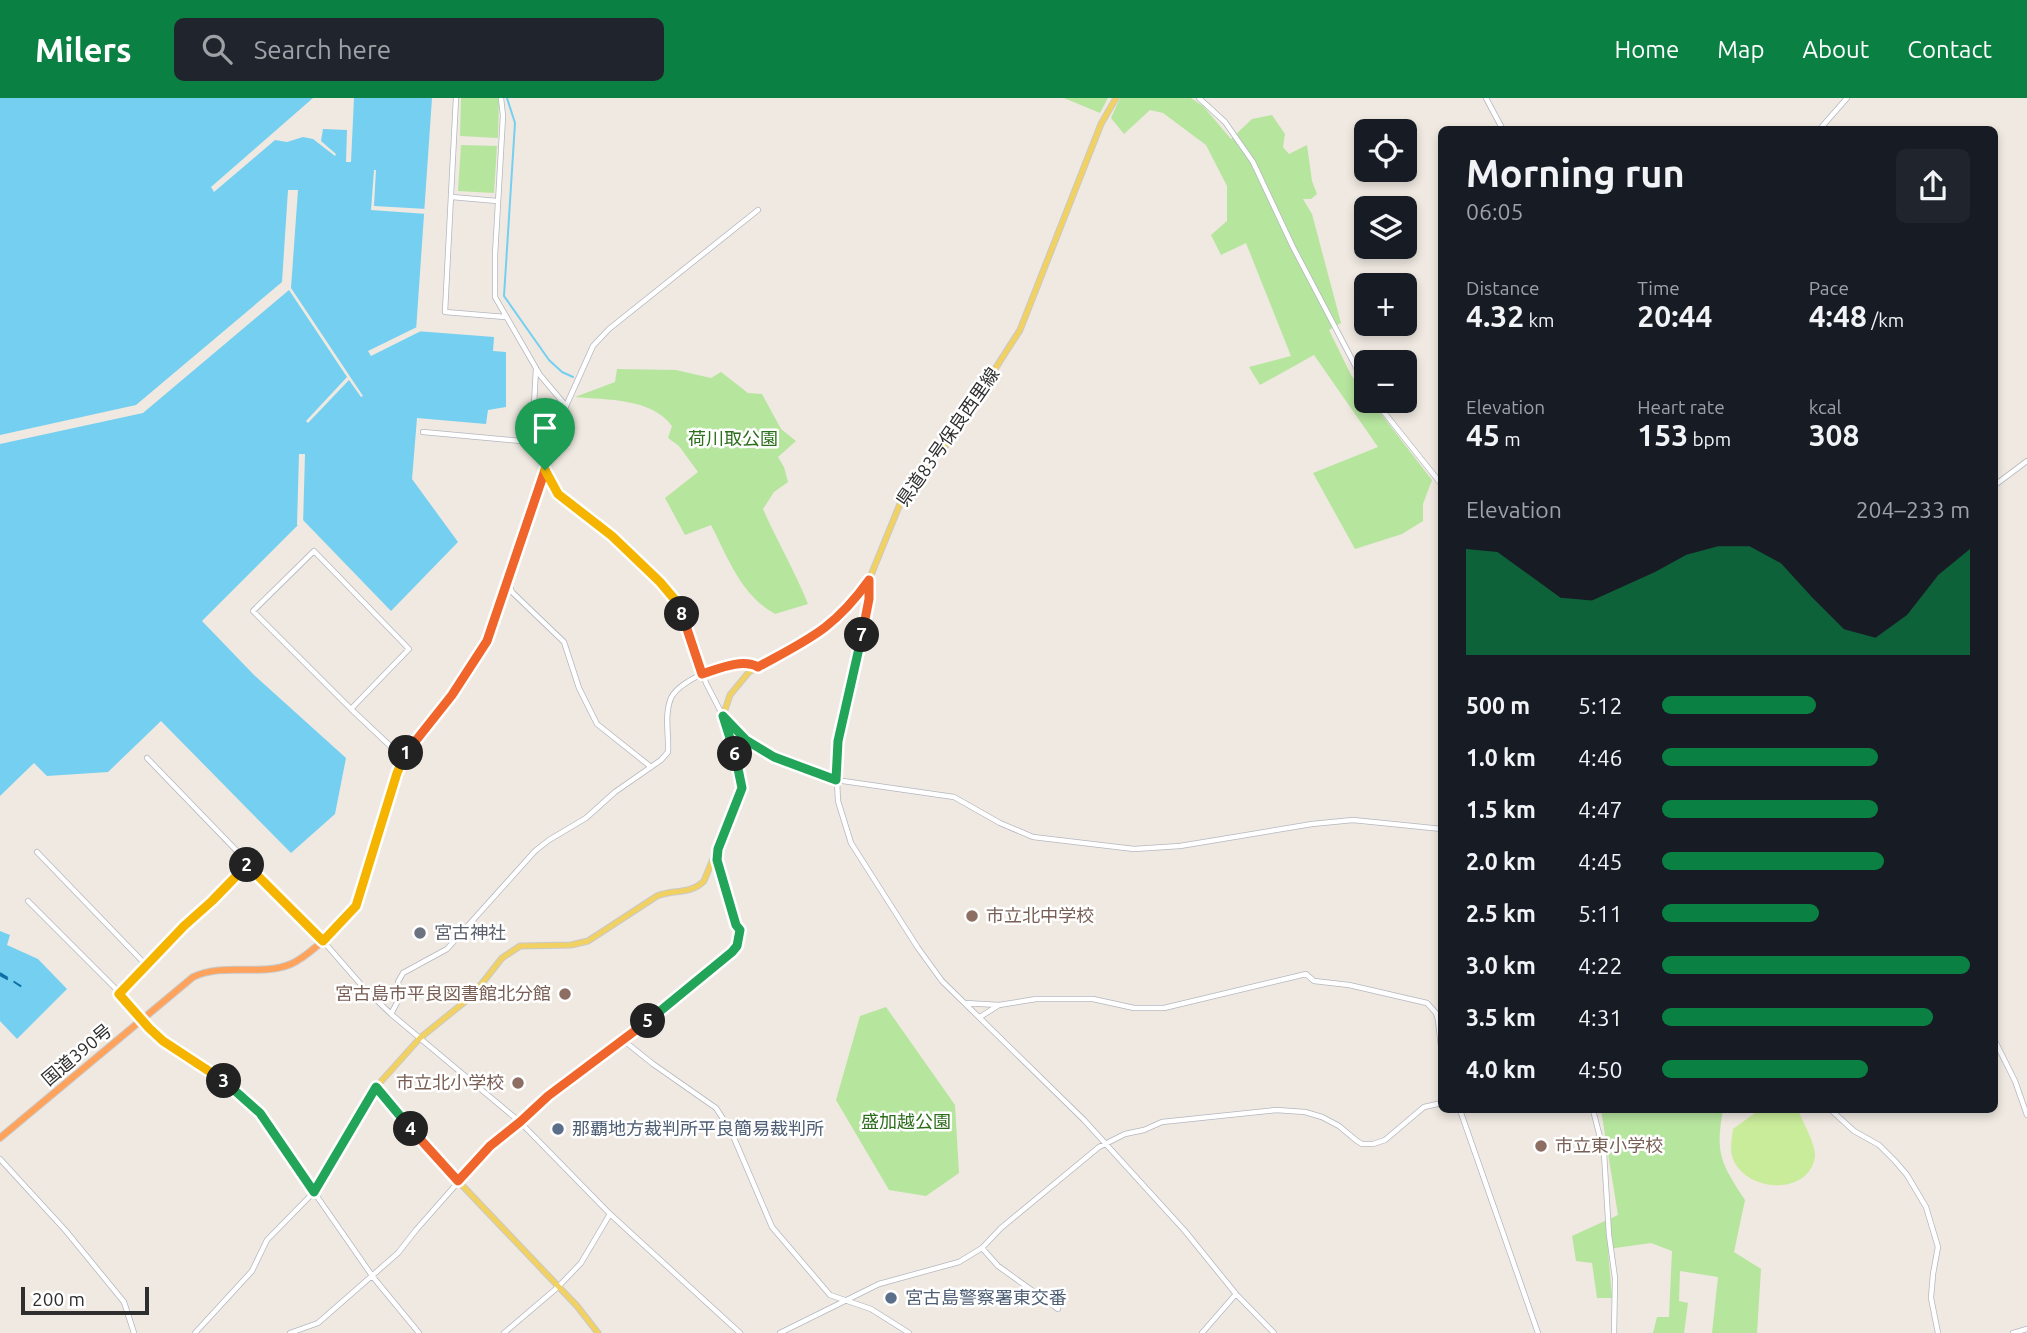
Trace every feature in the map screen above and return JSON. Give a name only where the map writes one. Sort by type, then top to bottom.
[{"type":"highway","name":"国道390号","points":[[0,1138],[181,985],[206,971],[282,967],[299,960],[323,941]]},
{"type":"main road","name":"県道83号保良西里線","points":[[723,716],[735,686],[758,667],[825,629],[844,612],[869,580],[902,499],[949,441],[1020,330],[1101,124],[1116,98]]},
{"type":"main road","points":[[598,1333],[578,1306],[458,1181],[376,1087],[420,1038],[472,996],[502,958],[511,951],[520,946],[571,945],[588,941],[657,896],[666,892],[684,892],[697,888],[704,881],[742,788],[739,766],[723,716]]},
{"type":"street","points":[[456,98],[445,312],[505,317]]},
{"type":"street","points":[[501,98],[503,116],[497,201],[495,297],[536,367],[566,406]]},
{"type":"street","points":[[1199,98],[1225,122],[1249,154],[1354,362]]},
{"type":"street","points":[[1486,98],[1501,126]]},
{"type":"street","points":[[1822,126],[1847,98]]},
{"type":"street","points":[[452,197],[497,201]]},
{"type":"street","points":[[323,941],[356,906],[403,758],[452,695],[490,635],[566,406],[599,338],[758,210]]},
{"type":"street","points":[[423,432],[532,442],[536,367]]},
{"type":"street","points":[[1385,413],[1438,480]]},
{"type":"street","points":[[1998,483],[2027,461]]},
{"type":"street","points":[[545,470],[554,488],[563,498],[612,536],[676,601],[697,652],[702,674],[723,716],[746,740],[774,757],[836,780],[954,797],[1000,823],[1033,837],[1134,849],[1180,846],[1312,824],[1353,820],[1438,829]]},
{"type":"street","points":[[351,709],[409,649],[314,551],[253,611],[351,709],[403,758]]},
{"type":"street","points":[[869,580],[867,611],[838,741],[836,780],[841,814],[851,843],[937,975],[1105,1143],[1185,1231],[1236,1294],[1274,1333]]},
{"type":"street","points":[[508,583],[512,592],[564,642],[579,688],[597,724],[651,767]]},
{"type":"street","points":[[391,1014],[399,999],[398,982],[402,973],[444,951],[535,851],[586,818],[668,752],[667,723],[669,705],[674,693],[686,682],[702,674],[741,663],[752,663],[758,667]]},
{"type":"street","points":[[147,758],[323,941],[364,988],[391,1014],[520,1122],[610,1214],[740,1333]]},
{"type":"street","points":[[37,852],[147,966]]},
{"type":"street","points":[[290,1333],[317,1323],[373,1277],[398,1253],[490,1146],[548,1096],[720,963],[737,946],[740,930],[729,902],[717,854]]},
{"type":"street","points":[[119,994],[248,864]]},
{"type":"street","points":[[29,901],[169,1045],[216,1073],[260,1113],[373,1277],[419,1333]]},
{"type":"street","points":[[964,1002],[999,1005],[1036,999],[1093,999],[1134,1008],[1164,1008],[1306,974],[1314,981],[1349,985],[1427,1003],[1438,1020]]},
{"type":"street","points":[[980,1017],[999,1005]]},
{"type":"street","points":[[623,1040],[716,1108],[731,1131],[772,1227],[830,1295],[871,1309],[909,1333]]},
{"type":"street","points":[[1998,1047],[2015,1081],[2027,1115]]},
{"type":"street","points":[[195,1333],[252,1271],[267,1240],[314,1192],[376,1087]]},
{"type":"street","points":[[780,1333],[890,1280],[959,1262],[982,1248],[1001,1228],[1105,1143],[1162,1122],[1276,1110],[1305,1112],[1339,1126],[1363,1144],[1373,1144],[1394,1133],[1424,1107],[1438,1104]]},
{"type":"street","points":[[1461,1113],[1538,1333]]},
{"type":"street","points":[[1594,1113],[1604,1153],[1609,1235],[1615,1278],[1614,1333]]},
{"type":"street","points":[[1834,1113],[1854,1131],[1879,1145],[1895,1161],[1907,1175],[1926,1208],[1938,1247],[1931,1298],[1938,1333]]},
{"type":"street","points":[[0,1159],[66,1231],[124,1302],[134,1333]]},
{"type":"street","points":[[504,1333],[558,1287],[580,1263],[610,1214]]},
{"type":"street","points":[[982,1248],[998,1266],[1058,1309]]},
{"type":"street","points":[[1202,1333],[1236,1294]]},
{"type":"street","points":[[2013,1333],[2027,1329]]},
{"type":"green space","points":[[461,98],[499,98],[498,138],[460,136]]},
{"type":"green space","points":[[1064,98],[1108,98],[1100,113]]},
{"type":"green space","points":[[1120,98],[1191,98],[1203,106],[1231,139],[1252,119],[1272,115],[1285,134],[1283,147],[1289,154],[1307,145],[1312,181],[1317,194],[1311,199],[1303,199],[1312,214],[1341,323],[1329,330],[1354,379],[1354,412],[1314,355],[1260,385],[1249,367],[1291,356],[1246,243],[1221,255],[1211,235],[1227,221],[1227,186],[1206,145],[1163,113],[1150,110],[1124,134],[1111,118]]},
{"type":"green space","points":[[461,145],[497,146],[494,193],[458,191]]},
{"type":"green space","name":"荷川取公園","points":[[617,369],[676,370],[711,378],[721,372],[748,393],[762,394],[781,429],[796,441],[778,457],[788,482],[774,492],[763,509],[808,604],[775,614],[753,597],[744,586],[711,525],[685,535],[665,498],[698,472],[679,446],[668,438],[672,426],[653,410],[641,405],[575,397],[615,382]]},
{"type":"green space","points":[[1354,413],[1380,413],[1432,480],[1423,504],[1423,521],[1402,534],[1355,549],[1313,473],[1378,447]]},
{"type":"green space","name":"盛加越公園","points":[[886,1007],[955,1105],[959,1173],[926,1196],[889,1190],[836,1100],[860,1016]]},
{"type":"green space","points":[[1601,1113],[1723,1113],[1720,1137],[1722,1158],[1730,1177],[1745,1200],[1734,1252],[1761,1269],[1757,1333],[1712,1333],[1718,1277],[1680,1271],[1679,1301],[1688,1303],[1684,1333],[1653,1333],[1657,1317],[1669,1317],[1672,1251],[1651,1243],[1608,1249],[1612,1298],[1597,1298],[1592,1263],[1576,1261],[1572,1236],[1618,1215]]},
{"type":"green space","points":[[1755,1113],[1799,1113],[1815,1151],[1810,1169],[1789,1184],[1762,1183],[1749,1177],[1739,1168],[1731,1153],[1733,1129]]},
{"type":"water","points":[[0,98],[432,98],[416,331],[494,337],[493,351],[506,352],[506,407],[488,410],[486,424],[417,418],[412,479],[458,542],[391,611],[303,520],[202,621],[254,675],[346,758],[335,814],[291,853],[161,721],[108,772],[47,776],[34,763],[0,796]]},
{"type":"water","points":[[0,931],[10,935],[7,945],[38,959],[67,989],[17,1039],[0,1021]]},
{"type":"pier","points":[[313,98],[354,98],[351,162],[346,162],[347,130],[323,129],[321,141],[335,156],[313,139],[303,137],[287,142],[275,140],[214,192],[211,187]]},
{"type":"pier","points":[[374,170],[374,206],[427,209],[427,214],[371,210]]},
{"type":"pier","points":[[288,190],[298,190],[291,288],[363,396],[361,397],[349,380],[308,423],[306,421],[347,377],[289,290],[143,413],[0,444],[0,435],[136,405],[282,282]]},
{"type":"pier","points":[[419,326],[423,330],[371,356],[368,351]]},
{"type":"pier","points":[[299,454],[305,454],[303,526],[297,525]]},
{"type":"waterway","points":[[507,98],[515,123],[504,296],[549,360],[562,372],[573,377]]},
{"type":"ferry route","points":[[0,973],[27,990]]},
{"type":"ferry route","points":[[0,975],[11,981]]},
{"type":"place","name":"市立北中学校","points":[[972,916]]},
{"type":"place","name":"宮古神社","points":[[420,933]]},
{"type":"place","name":"宮古島市平良図書館北分館","points":[[565,994]]},
{"type":"place","name":"市立北小学校","points":[[518,1083]]},
{"type":"place","name":"那覇地方裁判所平良簡易裁判所","points":[[558,1129]]},
{"type":"place","name":"市立東小学校","points":[[1541,1146]]},
{"type":"place","name":"宮古島警察署東交番","points":[[891,1298]]},
{"type":"route","points":[[545,470],[554,488],[563,498],[612,536],[676,601],[697,652],[702,674],[741,663],[752,663],[758,667],[804,643],[836,621],[869,580],[865,622],[838,741],[836,780],[774,757],[746,740],[723,716],[739,766],[742,788],[717,854],[722,880],[740,930],[737,946],[732,952],[642,1026],[548,1096],[490,1146],[458,1181],[376,1087],[314,1192],[260,1113],[216,1073],[163,1041],[119,994],[248,864],[323,941],[351,913],[356,906],[403,758],[452,695],[487,641],[545,470]]}]
